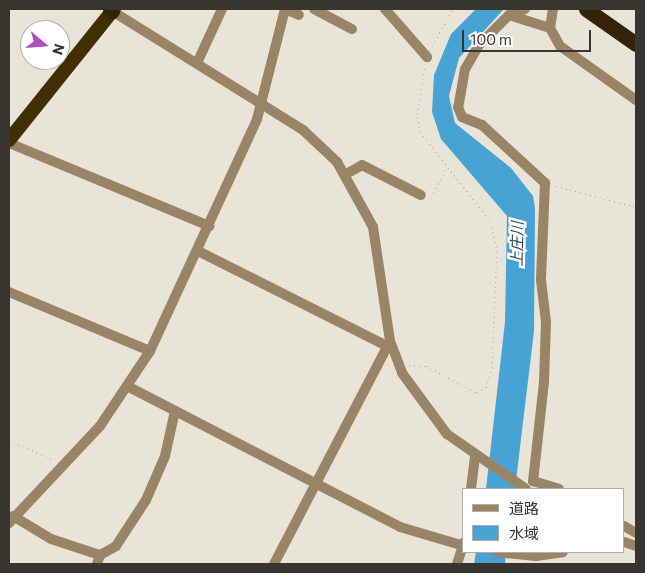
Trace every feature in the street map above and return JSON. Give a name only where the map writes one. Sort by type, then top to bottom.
[{"type":"highway","points":[[9,142],[112,9]]},
{"type":"highway","points":[[586,9],[636,35]]},
{"type":"highway","points":[[598,9],[636,44]]},
{"type":"street","points":[[112,9],[303,130],[346,174],[373,227],[388,344],[402,373],[431,416],[475,455],[524,488]]},
{"type":"street","points":[[197,63],[222,9]]},
{"type":"street","points":[[175,411],[165,456],[146,500],[116,546],[99,560],[51,539],[10,517],[63,465],[129,387],[150,351],[209,226],[262,105],[285,9],[299,15]]},
{"type":"street","points":[[314,9],[352,29]]},
{"type":"street","points":[[385,9],[427,57]]},
{"type":"street","points":[[525,9],[509,15],[479,45],[465,69],[458,107],[462,117],[482,125],[545,183],[540,280],[546,322],[544,382],[532,485],[552,488]]},
{"type":"street","points":[[553,9],[550,28],[560,46],[636,100]]},
{"type":"street","points":[[509,15],[550,28]]},
{"type":"street","points":[[9,142],[209,226]]},
{"type":"street","points":[[346,174],[362,165],[421,195]]},
{"type":"street","points":[[198,250],[388,344]]},
{"type":"street","points":[[9,292],[150,351]]},
{"type":"street","points":[[274,564],[388,344]]},
{"type":"street","points":[[129,387],[316,482],[400,528],[462,545]]},
{"type":"street","points":[[471,488],[475,455]]},
{"type":"street","points":[[625,527],[636,533]]},
{"type":"street","points":[[457,564],[462,548]]},
{"type":"street","points":[[501,553],[519,557],[554,553]]},
{"type":"path","points":[[402,373],[411,363],[426,366],[476,393],[486,387],[492,367],[497,247],[489,220],[420,132],[418,114],[427,57],[453,9]]},
{"type":"path","points":[[421,195],[432,196],[448,167]]},
{"type":"path","points":[[545,183],[636,207]]},
{"type":"path","points":[[9,440],[63,465]]},
{"type":"water","name":"上庄川","points":[[476,9],[504,9],[459,58],[449,96],[455,123],[511,168],[533,196],[535,208],[534,331],[515,488],[486,488],[505,322],[507,216],[441,139],[432,112],[434,75],[451,34]]},
{"type":"water","points":[[476,553],[506,553],[505,564],[474,564]]}]
